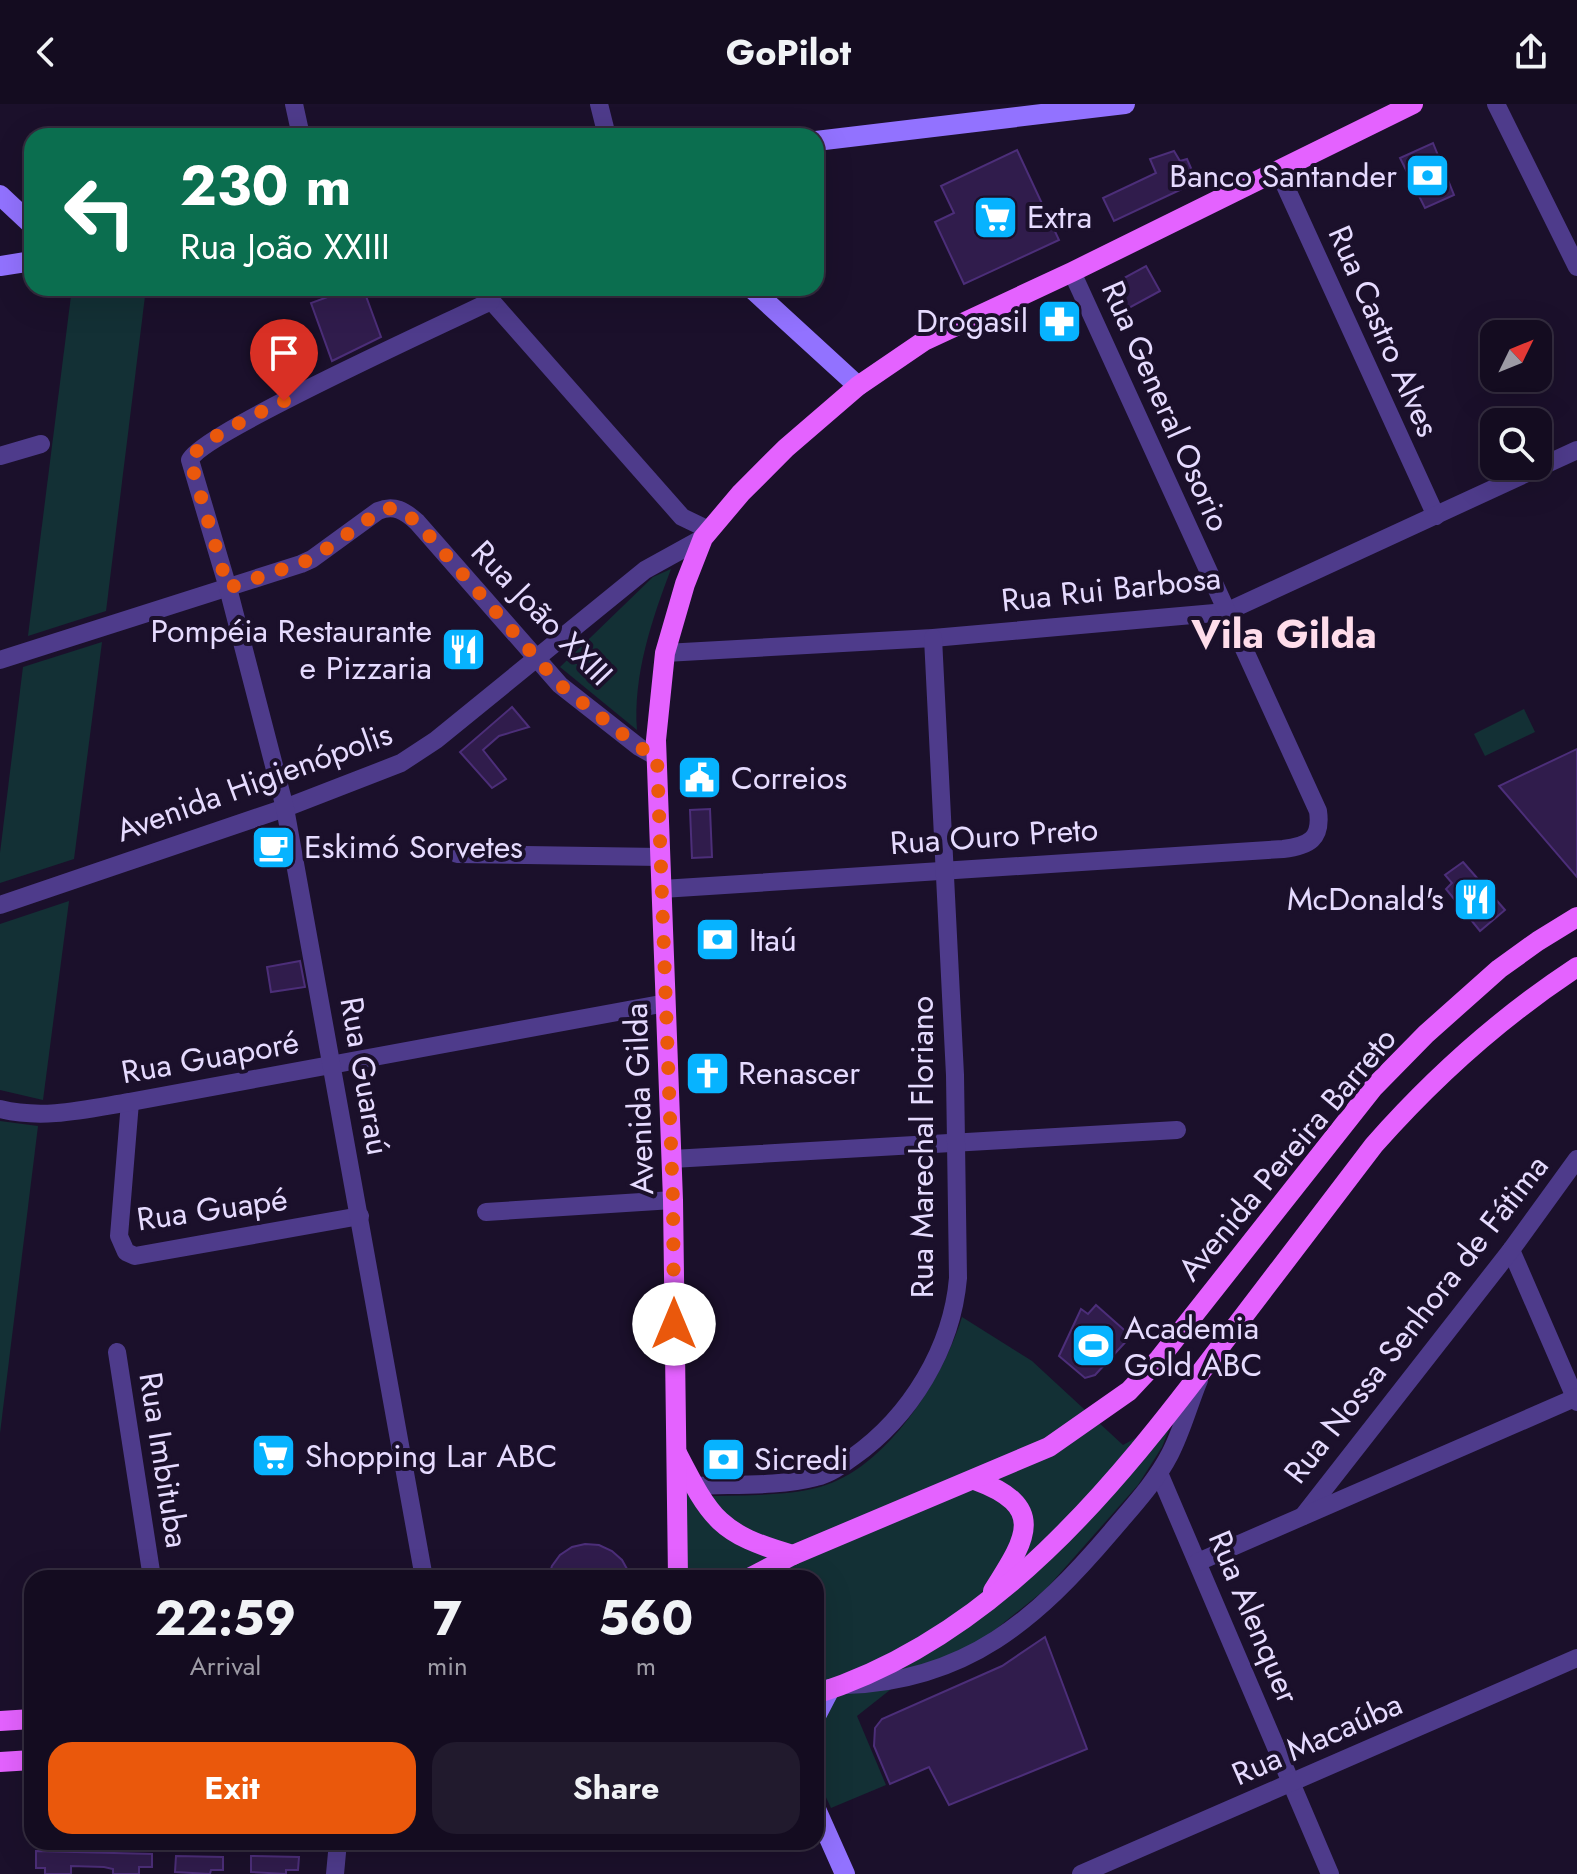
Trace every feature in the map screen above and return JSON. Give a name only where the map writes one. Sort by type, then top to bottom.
[{"type":"main road","points":[[824,140],[1125,104]]},
{"type":"main road","name":"Avenida Higienópolis","points":[[706,534],[786,448],[858,386],[924,341],[1072,272],[1413,104]]},
{"type":"main road","points":[[0,195],[24,218]]},
{"type":"main road","points":[[0,266],[24,262]]},
{"type":"main road","points":[[760,296],[858,386]]},
{"type":"main road","name":"Avenida Gilda","points":[[678,1570],[672,1159],[656,740],[665,653],[685,584],[706,534]]},
{"type":"main road","name":"Avenida Pereira Barreto","points":[[764,1570],[1049,1447],[1129,1391],[1159,1359],[1373,1088],[1426,1034],[1499,969],[1577,917]]},
{"type":"main road","name":"Avenida Pereira Barreto","points":[[830,1689],[928,1641],[987,1601],[1063,1537],[1203,1370],[1374,1145],[1400,1116],[1474,1045],[1577,967]]},
{"type":"main road","points":[[675,1449],[708,1509],[738,1536],[793,1555]]},
{"type":"main road","points":[[975,1480],[995,1487],[1009,1498],[1025,1525],[1019,1549],[987,1601]]},
{"type":"main road","points":[[0,1721],[24,1720]]},
{"type":"main road","points":[[0,1762],[24,1760]]},
{"type":"main road","points":[[824,1827],[845,1874]]},
{"type":"street","points":[[294,104],[299,128]]},
{"type":"street","points":[[599,104],[605,128]]},
{"type":"street","points":[[1496,104],[1577,267]]},
{"type":"street","name":"Rua Castro Alves","points":[[1278,170],[1436,516]]},
{"type":"street","name":"Rua General Osorio","points":[[1072,272],[1318,811],[1320,827]]},
{"type":"street","name":"Rua Guaraú","points":[[423,1570],[285,808],[228,588],[190,460],[193,453],[247,419],[482,296]]},
{"type":"street","points":[[488,296],[682,517],[706,534]]},
{"type":"street","points":[[0,456],[41,444]]},
{"type":"street","name":"Rua Rui Barbosa","points":[[665,653],[933,638],[1226,612],[1577,450]]},
{"type":"street","name":"Rua João XXIII","points":[[228,588],[312,559],[372,515],[389,507],[404,511],[560,685],[639,747],[657,757]]},
{"type":"street","name":"Avenida Higienópolis","points":[[0,905],[285,808],[401,763],[436,740],[645,570],[706,534]]},
{"type":"street","points":[[0,660],[228,588]]},
{"type":"street","name":"Rua Marechal Floriano","points":[[694,1486],[798,1481],[819,1477],[838,1468],[879,1438],[898,1416],[931,1369],[956,1303],[955,1145],[946,869],[933,638]]},
{"type":"street","name":"Rua Ouro Preto","points":[[662,889],[1283,849],[1298,847],[1312,840],[1320,827]]},
{"type":"street","points":[[457,854],[661,857]]},
{"type":"street","name":"Rua Guaporé","points":[[0,1109],[30,1115],[61,1113],[666,1003]]},
{"type":"street","name":"Rua Guapé","points":[[130,1102],[119,1236],[126,1252],[135,1256],[360,1216]]},
{"type":"street","points":[[672,1159],[1177,1130]]},
{"type":"street","name":"Rua Nossa Senhora de Fátima","points":[[1303,1516],[1511,1250],[1577,1159]]},
{"type":"street","points":[[486,1212],[673,1200]]},
{"type":"street","points":[[1198,1562],[1576,1399],[1511,1250]]},
{"type":"street","name":"Rua Imbituba","points":[[117,1352],[151,1570]]},
{"type":"street","points":[[830,1689],[900,1680],[939,1669],[1000,1639],[1051,1596],[1084,1564],[1159,1473],[1203,1370]]},
{"type":"street","name":"Rua Alenquer","points":[[1159,1473],[1330,1874]]},
{"type":"street","name":"Rua Macaúba","points":[[1081,1874],[1577,1658]]},
{"type":"street","points":[[335,1874],[337,1850]]},
{"type":"green space","points":[[71,296],[145,296],[106,611],[28,636]]},
{"type":"green space","points":[[671,569],[641,668],[637,730],[560,667],[653,577]]},
{"type":"green space","points":[[102,642],[74,859],[0,883],[0,853],[23,667]]},
{"type":"green space","points":[[1524,709],[1535,732],[1485,756],[1474,734]]},
{"type":"green space","points":[[69,901],[43,1100],[0,1090],[0,924]]},
{"type":"green space","points":[[0,1121],[38,1126],[0,1433]]},
{"type":"green space","points":[[962,1317],[1032,1361],[1123,1445],[1174,1417],[1162,1447],[1138,1485],[1047,1588],[991,1633],[966,1649],[914,1671],[857,1716],[886,1785],[831,1808],[824,1793],[824,1570],[687,1570],[685,1485],[690,1497],[772,1494],[820,1487],[844,1477],[867,1462],[909,1418],[941,1367]]},
{"type":"building","name":"Banco Santander","points":[[1433,143],[1454,195],[1425,208],[1400,158]]},
{"type":"building","name":"Extra","points":[[1017,150],[1059,240],[964,284],[935,222],[954,213],[941,186]]},
{"type":"building","points":[[1174,151],[1180,161],[1187,159],[1197,182],[1114,221],[1103,198],[1156,173],[1150,159]]},
{"type":"building","points":[[1146,266],[1160,291],[1116,315],[1102,290]]},
{"type":"building","points":[[330,296],[366,296],[381,337],[332,361],[311,303]]},
{"type":"building","points":[[512,707],[529,727],[499,736],[483,750],[506,779],[492,788],[460,752]]},
{"type":"building","points":[[1577,749],[1577,877],[1499,786]]},
{"type":"building","points":[[710,809],[712,857],[692,858],[690,810]]},
{"type":"building","name":"McDonald's","points":[[1463,862],[1505,910],[1480,931],[1446,889],[1452,883],[1445,875]]},
{"type":"building","points":[[300,961],[305,987],[271,992],[267,967]]},
{"type":"building","name":"Academia Gold ABC","points":[[1096,1305],[1131,1336],[1095,1375],[1085,1378],[1059,1356],[1081,1309],[1088,1314]]},
{"type":"building","points":[[599,1545],[612,1551],[628,1570],[551,1570],[560,1555],[572,1547]]},
{"type":"building","points":[[1045,1637],[1087,1749],[949,1805],[929,1767],[890,1784],[874,1746],[875,1728],[882,1719],[1002,1666]]},
{"type":"building","points":[[36,1851],[152,1854],[152,1867],[139,1867],[139,1874],[113,1874],[113,1869],[104,1867],[71,1866],[71,1874],[45,1874],[45,1868],[36,1868]]},
{"type":"building","points":[[176,1856],[223,1857],[223,1870],[211,1870],[210,1874],[175,1872]]},
{"type":"building","points":[[251,1856],[299,1857],[298,1870],[286,1870],[286,1874],[251,1872]]},
{"type":"place","name":"Banco Santander","points":[[1428,176]]},
{"type":"place","name":"Extra","points":[[996,217]]},
{"type":"place","name":"Drogasil","points":[[1059,321]]},
{"type":"place","name":"Pompéia Restaurante e Pizzaria","points":[[463,649]]},
{"type":"place","name":"Correios","points":[[700,778]]},
{"type":"place","name":"Eskimó Sorvetes","points":[[273,847]]},
{"type":"place","name":"McDonald's","points":[[1475,899]]},
{"type":"place","name":"Itaú","points":[[718,940]]},
{"type":"place","name":"Renascer","points":[[707,1073]]},
{"type":"place","name":"Academia Gold ABC","points":[[1093,1346]]},
{"type":"place","name":"Shopping Lar ABC","points":[[274,1456]]},
{"type":"place","name":"Sicredi","points":[[723,1459]]},
{"type":"district","name":"Vila Gilda","points":[[1284,634]]},
{"type":"route","points":[[284,401],[197,449],[190,460],[228,588],[312,559],[383,509],[389,507],[404,511],[560,685],[639,747],[657,757],[673,1200],[674,1324]]}]
